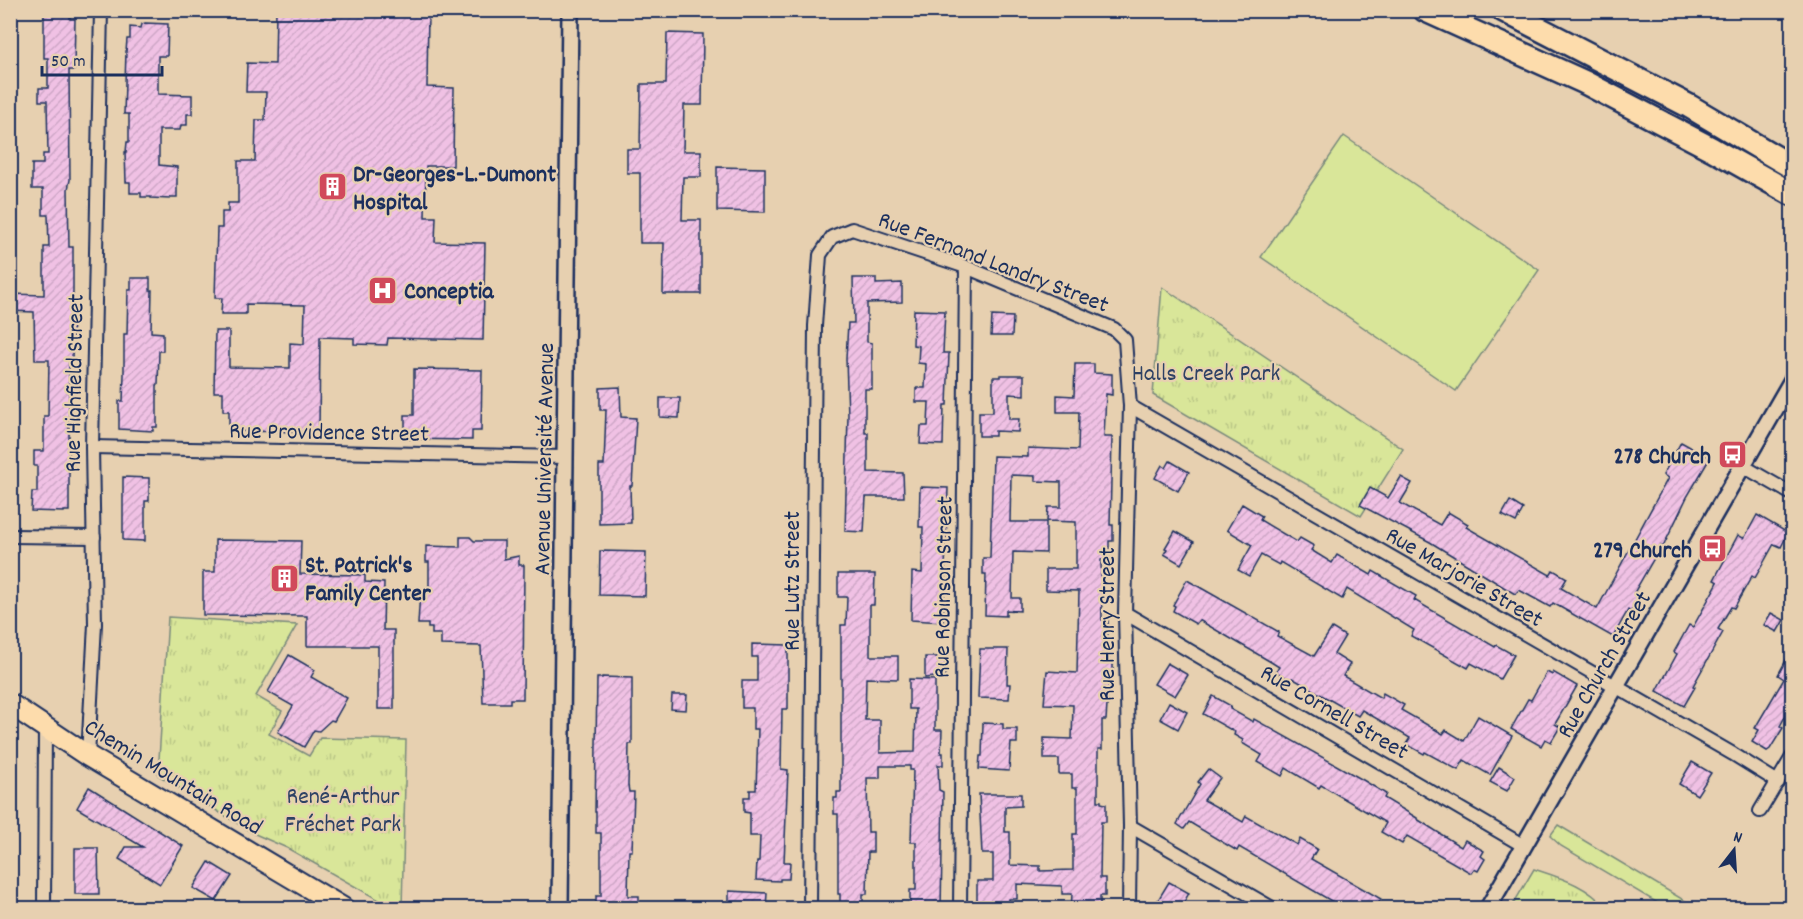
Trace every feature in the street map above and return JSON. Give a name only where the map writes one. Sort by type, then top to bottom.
[{"type":"highway","points":[[1417,10],[1449,22]]},
{"type":"highway","points":[[1425,10],[1584,82],[1712,148],[1792,194]]},
{"type":"highway","points":[[1503,10],[1689,106],[1792,166]]},
{"type":"main road","name":"Chemin Mountain Road","points":[[10,704],[88,756],[343,909]]},
{"type":"street","name":"Rue Highfield Street","points":[[88,756],[94,636],[92,447],[102,10]]},
{"type":"street","name":"Avenue Université Avenue","points":[[560,909],[570,10]]},
{"type":"street","name":"Rue Fernand Landry Street","points":[[820,255],[832,237],[852,229],[966,267],[1114,329],[1125,340]]},
{"type":"street","name":"Rue Lutz Street","points":[[810,909],[813,350],[820,255]]},
{"type":"street","name":"Rue Robinson Street","points":[[960,909],[966,267]]},
{"type":"street","name":"Rue Henry Street","points":[[1125,340],[1130,406],[1125,613],[1130,825],[1129,909]]},
{"type":"street","name":"Rue Church Street","points":[[1488,909],[1792,380]]},
{"type":"street","name":"Rue Marjorie Street","points":[[1130,406],[1778,782]]},
{"type":"street","name":"Rue Providence Street","points":[[92,447],[565,457]]},
{"type":"street","points":[[1743,466],[1792,494]]},
{"type":"street","points":[[10,536],[94,537]]},
{"type":"street","name":"Rue Cornell Street","points":[[1125,613],[1524,846]]},
{"type":"street","points":[[44,909],[45,727]]},
{"type":"street","points":[[1760,811],[1792,757]]},
{"type":"street","points":[[1130,825],[1272,909]]},
{"type":"green space","points":[[1344,136],[1539,270],[1456,391],[1261,257]]},
{"type":"green space","name":"Halls Creek Park","points":[[1162,287],[1403,449],[1361,516],[1153,395]]},
{"type":"green space","name":"René-Arthur Fréchet Park","points":[[168,617],[297,625],[256,696],[282,711],[269,734],[309,756],[320,738],[406,740],[402,908],[393,908],[287,848],[255,834],[158,775]]},
{"type":"green space","points":[[1558,825],[1697,908],[1666,908],[1561,846],[1550,836]]},
{"type":"green space","points":[[1534,869],[1582,888],[1591,893],[1606,908],[1511,908]]},
{"type":"building","points":[[44,10],[70,10],[70,19],[75,19],[74,70],[69,70],[69,247],[73,247],[73,288],[72,360],[69,360],[69,511],[64,512],[31,511],[32,492],[37,492],[37,466],[34,466],[34,451],[44,451],[44,416],[48,416],[49,360],[35,360],[34,312],[10,311],[10,294],[44,295],[44,247],[49,247],[48,215],[43,215],[43,189],[32,189],[32,164],[43,164],[43,154],[48,154],[47,101],[39,101],[39,88],[48,88],[48,58],[44,58]]},
{"type":"building","name":"Dr-Georges-L.-Dumont Hospital","points":[[276,10],[428,10],[427,87],[454,88],[453,166],[426,166],[425,217],[436,217],[435,242],[485,243],[483,340],[388,338],[387,345],[354,344],[354,338],[320,337],[319,432],[229,431],[229,411],[223,411],[223,392],[214,392],[215,331],[229,331],[229,367],[290,368],[290,343],[304,344],[305,305],[246,304],[246,314],[221,314],[222,298],[215,298],[217,228],[222,228],[222,212],[228,212],[228,203],[238,203],[238,161],[255,161],[256,120],[265,120],[266,92],[246,92],[247,63],[275,64]]},
{"type":"building","points":[[145,23],[168,24],[167,56],[158,56],[158,94],[192,95],[192,114],[187,114],[187,125],[181,125],[180,130],[159,130],[159,165],[177,167],[177,197],[170,197],[170,199],[141,197],[141,193],[130,193],[130,182],[126,182],[125,152],[127,142],[129,142],[129,114],[124,114],[127,39],[130,39],[130,27],[141,28]]},
{"type":"building","points":[[667,33],[703,34],[702,105],[684,105],[683,151],[701,151],[701,177],[683,177],[682,220],[701,220],[701,294],[663,294],[664,243],[640,243],[640,173],[627,173],[627,149],[640,149],[641,84],[666,84]]},
{"type":"building","points":[[717,167],[765,168],[765,212],[717,211]]},
{"type":"building","points":[[131,278],[150,278],[151,332],[163,333],[163,351],[159,351],[157,427],[153,427],[153,431],[119,429],[119,401],[123,401],[124,334],[127,334],[128,290],[131,290]]},
{"type":"building","points":[[853,278],[876,278],[876,284],[902,283],[902,302],[867,303],[867,342],[872,343],[872,389],[865,389],[865,433],[868,433],[868,472],[903,473],[904,497],[866,497],[864,532],[845,531],[848,415],[846,359],[848,323],[854,323]]},
{"type":"building","points":[[914,310],[945,311],[943,353],[949,353],[943,445],[920,444],[921,426],[928,426],[929,402],[916,402],[916,388],[925,388],[926,364],[918,363],[919,346],[913,345]]},
{"type":"building","points":[[992,316],[1013,317],[1012,336],[991,336]]},
{"type":"building","points":[[1075,364],[1094,364],[1094,373],[1112,374],[1112,395],[1106,394],[1104,437],[1112,437],[1110,525],[1113,525],[1113,541],[1109,541],[1109,560],[1101,560],[1102,620],[1108,620],[1107,653],[1109,653],[1109,662],[1113,662],[1113,675],[1109,675],[1106,720],[1102,720],[1102,749],[1098,749],[1098,801],[1106,804],[1106,822],[1101,822],[1100,878],[1105,878],[1105,896],[1100,896],[1100,909],[1071,909],[1072,894],[1062,894],[1062,886],[1017,884],[1017,899],[1009,899],[1009,909],[977,909],[977,881],[993,881],[993,854],[982,854],[979,794],[1021,794],[1021,806],[1005,807],[1005,832],[1010,832],[1010,865],[1040,866],[1040,871],[1073,870],[1073,834],[1077,834],[1077,788],[1072,788],[1072,774],[1059,774],[1059,759],[1044,759],[1044,738],[1072,739],[1073,705],[1044,704],[1047,671],[1077,673],[1079,591],[1046,590],[1046,569],[1076,569],[1076,522],[1047,521],[1048,507],[1061,507],[1061,482],[1035,481],[1035,476],[1011,475],[1010,522],[1046,522],[1046,553],[1013,552],[1012,598],[1020,598],[1020,611],[1006,610],[1006,616],[985,615],[986,574],[983,574],[983,558],[990,558],[993,456],[1028,457],[1028,448],[1078,450],[1079,412],[1057,412],[1057,395],[1074,396]]},
{"type":"building","points":[[414,369],[482,370],[481,431],[472,431],[472,440],[405,439],[405,415],[414,415]]},
{"type":"building","points":[[1000,375],[1024,375],[1024,395],[1009,394],[1009,419],[1019,419],[1018,432],[995,431],[995,436],[979,436],[979,412],[993,412],[993,377],[1000,377]]},
{"type":"building","points":[[620,387],[621,417],[636,418],[632,486],[630,486],[631,523],[599,524],[599,465],[604,465],[606,410],[600,410],[600,388]]},
{"type":"building","points":[[660,398],[680,398],[679,418],[660,417]]},
{"type":"building","points":[[1681,442],[1710,458],[1687,497],[1663,547],[1661,546],[1634,593],[1639,598],[1631,612],[1628,610],[1613,637],[1553,603],[1550,607],[1519,590],[1515,594],[1430,542],[1360,505],[1370,488],[1388,498],[1401,477],[1412,483],[1400,503],[1440,525],[1448,512],[1468,524],[1466,527],[1550,575],[1553,570],[1567,578],[1561,588],[1597,609],[1668,478],[1663,475]]},
{"type":"building","points":[[1170,461],[1189,472],[1178,491],[1155,478],[1162,465],[1166,468]]},
{"type":"building","points":[[123,477],[149,478],[149,501],[145,501],[145,541],[123,540]]},
{"type":"building","points":[[920,487],[948,488],[943,622],[911,620],[912,572],[922,573],[923,527],[919,527]]},
{"type":"building","points":[[1510,501],[1523,509],[1516,522],[1502,515]]},
{"type":"building","points":[[1242,504],[1262,516],[1260,520],[1297,542],[1300,538],[1314,546],[1311,550],[1332,563],[1337,555],[1371,575],[1373,571],[1416,596],[1414,600],[1495,647],[1496,645],[1514,655],[1500,679],[1471,663],[1468,668],[1411,636],[1414,630],[1347,589],[1342,599],[1280,562],[1279,565],[1261,555],[1249,576],[1238,570],[1252,545],[1227,530]]},
{"type":"building","points":[[1757,515],[1788,533],[1781,547],[1774,544],[1755,578],[1752,576],[1734,608],[1731,607],[1718,629],[1723,632],[1684,706],[1657,691],[1677,654],[1674,652],[1689,625],[1693,627],[1718,582],[1714,580],[1738,535],[1745,537]]},
{"type":"building","points":[[1175,531],[1194,542],[1181,564],[1164,554]]},
{"type":"building","points":[[460,537],[470,537],[474,541],[504,541],[504,559],[519,556],[519,565],[524,565],[523,699],[510,699],[510,703],[483,703],[481,646],[441,645],[441,634],[432,634],[432,628],[428,628],[428,624],[418,624],[420,591],[429,592],[429,562],[426,562],[426,546],[460,547]]},
{"type":"building","name":"St. Patrick's Family Center","points":[[215,540],[301,541],[300,574],[365,575],[365,582],[384,583],[383,630],[394,630],[394,709],[378,709],[378,646],[307,646],[307,616],[203,615],[203,572],[215,572]]},
{"type":"building","points":[[600,551],[646,552],[645,596],[599,595]]},
{"type":"building","points":[[838,574],[875,574],[874,605],[870,605],[870,656],[898,656],[898,679],[866,678],[865,720],[880,720],[880,753],[915,752],[916,709],[909,709],[909,679],[935,680],[935,730],[942,730],[941,753],[943,753],[943,765],[938,765],[939,790],[943,792],[941,909],[910,909],[910,890],[916,890],[916,842],[911,842],[913,770],[910,770],[910,766],[880,766],[880,778],[867,778],[868,832],[873,832],[873,852],[868,852],[867,894],[863,894],[863,909],[840,909],[838,814],[834,814],[834,798],[837,798],[837,792],[841,792],[841,625],[846,625],[847,597],[838,597]]},
{"type":"building","points":[[1187,580],[1279,632],[1277,636],[1314,656],[1332,628],[1345,636],[1334,654],[1350,664],[1343,676],[1381,698],[1383,693],[1404,705],[1401,710],[1443,734],[1446,730],[1464,741],[1478,716],[1512,736],[1490,775],[1464,760],[1458,770],[1425,752],[1424,754],[1406,744],[1410,738],[1362,710],[1358,716],[1292,678],[1290,680],[1276,672],[1279,667],[1199,620],[1196,624],[1173,611],[1175,606],[1173,605]]},
{"type":"building","points":[[1771,613],[1784,620],[1777,632],[1764,625]]},
{"type":"building","points":[[752,644],[788,645],[788,709],[782,709],[781,769],[788,770],[784,862],[790,862],[789,879],[780,879],[780,881],[756,880],[760,836],[750,836],[750,813],[744,812],[744,797],[750,797],[750,790],[756,790],[758,729],[753,729],[753,708],[742,708],[742,681],[757,681],[757,657],[752,657]]},
{"type":"building","points":[[980,649],[1008,649],[1009,699],[978,698]]},
{"type":"building","points":[[1792,649],[1792,704],[1780,726],[1783,728],[1767,751],[1752,742],[1759,730],[1755,728],[1784,679],[1778,675]]},
{"type":"building","points":[[289,655],[315,670],[311,677],[347,698],[334,721],[331,720],[319,731],[314,730],[304,747],[278,732],[293,706],[268,692]]},
{"type":"building","points":[[925,657],[945,657],[945,676],[925,678]]},
{"type":"building","points":[[1167,663],[1188,675],[1175,696],[1154,684]]},
{"type":"building","points":[[1547,672],[1552,675],[1553,672],[1577,686],[1555,724],[1560,727],[1551,742],[1545,739],[1541,746],[1511,729]]},
{"type":"building","points":[[597,678],[632,678],[632,744],[629,744],[628,785],[629,792],[634,792],[628,896],[639,896],[639,909],[596,909],[596,896],[601,896],[601,833],[596,833],[595,812]]},
{"type":"building","points":[[672,695],[687,695],[686,710],[671,709]]},
{"type":"building","points":[[1213,696],[1231,706],[1230,709],[1253,722],[1254,719],[1386,794],[1384,798],[1461,847],[1465,840],[1484,851],[1481,856],[1485,859],[1478,871],[1474,869],[1471,873],[1407,836],[1402,844],[1381,832],[1386,823],[1321,785],[1319,788],[1286,768],[1282,776],[1258,762],[1262,755],[1242,743],[1243,740],[1234,735],[1235,732],[1203,714]]},
{"type":"building","points":[[1169,702],[1187,712],[1178,729],[1160,719]]},
{"type":"building","points":[[983,723],[1003,724],[1003,729],[1017,729],[1017,743],[1011,743],[1009,771],[979,769],[980,756],[982,756]]},
{"type":"building","points":[[1692,762],[1711,773],[1697,795],[1679,784]]},
{"type":"building","points":[[1499,767],[1515,777],[1507,791],[1490,782]]},
{"type":"building","points":[[1208,769],[1220,778],[1204,800],[1243,822],[1246,816],[1297,845],[1300,839],[1317,849],[1311,859],[1381,899],[1375,909],[1345,909],[1239,847],[1237,851],[1189,822],[1184,829],[1177,824],[1200,784],[1198,782]]},
{"type":"building","points":[[89,787],[183,846],[160,884],[119,859],[126,847],[143,847],[77,808]]},
{"type":"building","points":[[75,848],[98,848],[99,894],[75,894]]},
{"type":"building","points":[[209,862],[232,876],[216,901],[193,888]]},
{"type":"building","points":[[1169,882],[1189,893],[1180,909],[1173,909],[1158,900]]},
{"type":"building","points":[[729,891],[767,893],[766,909],[729,908]]},
{"type":"place","name":"Dr-Georges-L.-Dumont Hospital","points":[[332,187]]},
{"type":"place","name":"Conceptia","points":[[383,290]]},
{"type":"place","name":"278 Church","points":[[1732,455]]},
{"type":"place","name":"279 Church","points":[[1713,549]]},
{"type":"place","name":"St. Patrick's Family Center","points":[[284,578]]}]
